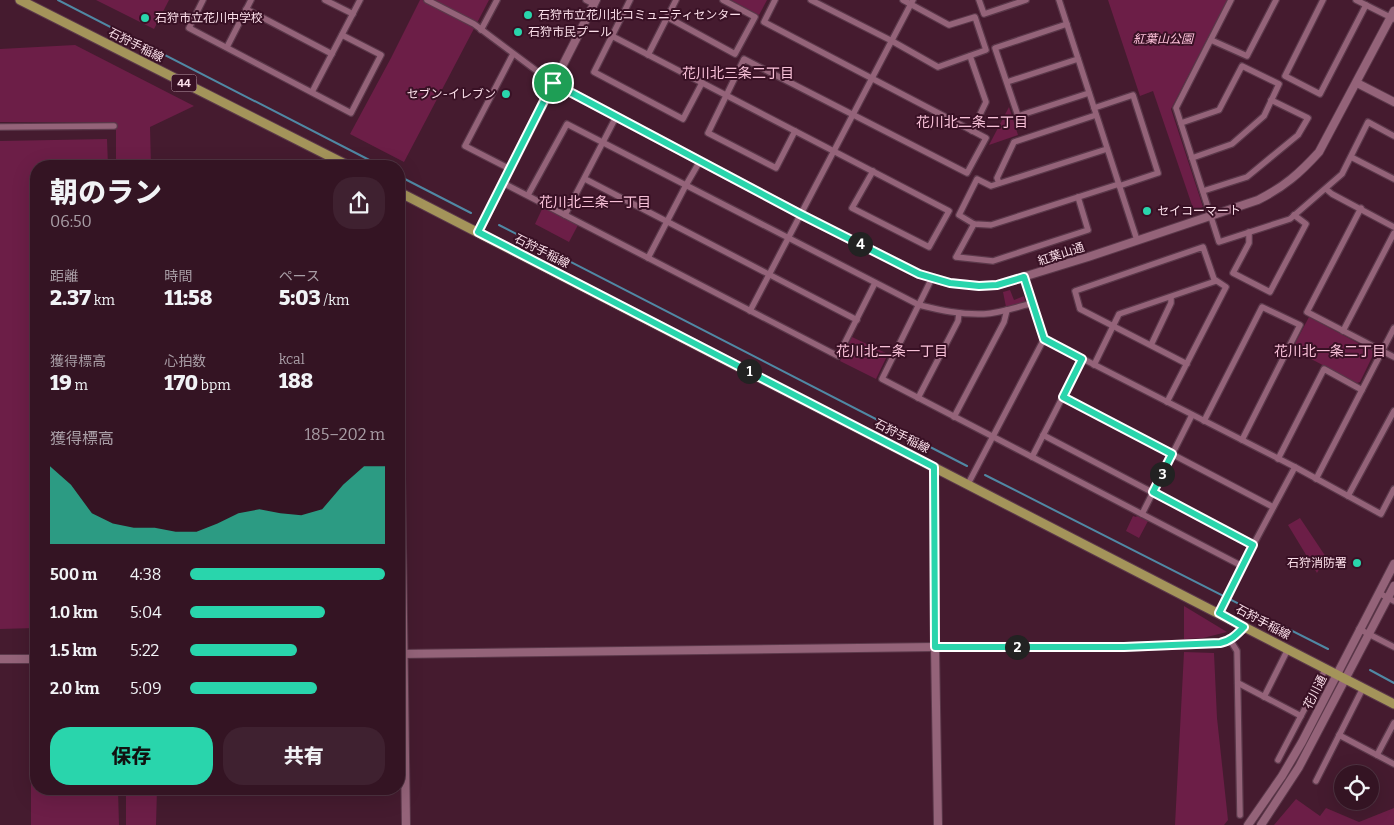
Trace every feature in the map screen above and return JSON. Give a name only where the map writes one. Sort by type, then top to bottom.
[{"type":"main road","name":"石狩手稲線","points":[[20,0],[336,160]]},
{"type":"main road","name":"石狩手稲線","points":[[405,195],[1394,704]]},
{"type":"street","points":[[203,0],[189,28],[351,113],[381,55],[342,35]]},
{"type":"street","points":[[227,47],[251,0]]},
{"type":"street","points":[[325,0],[353,14]]},
{"type":"street","points":[[312,92],[360,0]]},
{"type":"street","points":[[427,0],[474,24],[553,83]]},
{"type":"street","points":[[481,30],[497,0]]},
{"type":"street","points":[[478,232],[595,2],[586,0]]},
{"type":"street","points":[[630,0],[594,72],[683,119],[702,83]]},
{"type":"street","points":[[648,55],[676,0]]},
{"type":"street","points":[[667,17],[735,54],[755,17],[722,0]]},
{"type":"street","points":[[775,0],[764,22],[986,138],[968,173],[744,59],[708,132],[776,168],[795,131]]},
{"type":"street","points":[[811,0],[892,41],[938,67],[986,50],[975,17],[949,25],[912,2],[903,0]]},
{"type":"street","points":[[979,0],[984,14],[1026,0]]},
{"type":"street","points":[[1059,0],[1137,240]]},
{"type":"street","points":[[1231,0],[1176,108],[1219,242],[1290,219],[1342,174],[1368,122],[1394,136]]},
{"type":"street","points":[[1211,40],[1247,56],[1276,0]]},
{"type":"street","points":[[1323,0],[1285,76],[1320,94],[1372,0]]},
{"type":"street","points":[[1356,0],[1393,16]]},
{"type":"street","points":[[750,310],[912,2]]},
{"type":"street","points":[[246,9],[332,54]]},
{"type":"street","name":"紅葉山通","points":[[553,83],[800,214],[919,274],[950,283],[979,286],[997,285],[1258,200],[1275,191],[1302,171],[1319,152],[1393,16]]},
{"type":"street","points":[[1067,24],[995,48],[1018,116],[1089,93]]},
{"type":"street","points":[[612,36],[648,55],[726,95],[949,211],[929,247],[852,208],[872,171]]},
{"type":"street","points":[[510,169],[465,146],[513,54]]},
{"type":"street","points":[[970,56],[986,102],[972,131]]},
{"type":"street","points":[[1007,82],[1078,59]]},
{"type":"street","points":[[1181,123],[1219,110],[1242,66],[1279,84],[1264,116],[1232,144],[1192,158]]},
{"type":"street","points":[[1357,83],[1394,102]]},
{"type":"street","points":[[1094,108],[1133,95],[1158,173],[991,226],[974,224],[959,215],[977,178],[991,186],[1107,149]]},
{"type":"street","points":[[1203,191],[1247,176],[1298,135],[1308,118],[1271,100]]},
{"type":"street","points":[[999,184],[998,178],[1014,142],[1096,115]]},
{"type":"street","points":[[565,215],[616,117]]},
{"type":"street","points":[[528,195],[567,124],[918,305],[959,313],[986,314],[1033,303]]},
{"type":"street","points":[[0,127],[114,126]]},
{"type":"street","points":[[1351,157],[1394,180]]},
{"type":"street","points":[[648,258],[700,161]]},
{"type":"street","points":[[585,179],[857,320]]},
{"type":"street","points":[[503,183],[838,356],[875,283]]},
{"type":"street","points":[[1326,189],[1394,227]]},
{"type":"street","points":[[974,224],[956,257],[993,260],[1088,230],[1078,197]]},
{"type":"street","points":[[1360,208],[1307,312],[1394,357]]},
{"type":"street","points":[[1249,232],[1249,243],[1234,272],[1270,292],[1306,224],[1294,215]]},
{"type":"street","points":[[1343,331],[1394,234]]},
{"type":"street","points":[[1167,402],[1187,364],[1226,287],[1214,279],[1203,247],[1075,291],[1080,309],[1187,364]]},
{"type":"street","points":[[968,484],[1044,339],[1024,277]]},
{"type":"street","points":[[932,278],[882,378],[1242,566]]},
{"type":"street","points":[[1094,365],[1119,314],[1216,281]]},
{"type":"street","points":[[1150,345],[1171,303],[1171,297]]},
{"type":"street","points":[[1204,421],[1262,307],[1300,325],[1242,440]]},
{"type":"street","points":[[954,417],[1004,322],[1007,310]]},
{"type":"street","points":[[918,398],[958,321],[959,313]]},
{"type":"street","points":[[1316,478],[1394,328]]},
{"type":"street","points":[[1044,339],[1316,478],[1381,514],[1394,490]]},
{"type":"street","points":[[1032,457],[1082,359]]},
{"type":"street","points":[[1278,459],[1324,370],[1362,390]]},
{"type":"street","points":[[1063,397],[1273,507]]},
{"type":"street","points":[[1348,496],[1394,411]]},
{"type":"street","points":[[1142,514],[1192,415]]},
{"type":"street","points":[[1042,435],[1253,545]]},
{"type":"street","points":[[934,467],[938,825]]},
{"type":"street","points":[[1219,613],[1295,468]]},
{"type":"street","name":"花川通","points":[[1248,825],[1282,776],[1302,742],[1394,564]]},
{"type":"street","name":"花川通","points":[[1261,825],[1299,767],[1369,634],[1391,599],[1394,586]]},
{"type":"street","points":[[1379,593],[1391,599]]},
{"type":"street","points":[[405,654],[935,647],[1124,647],[1220,643],[1230,640],[1244,627]]},
{"type":"street","points":[[1359,629],[1394,647]]},
{"type":"street","points":[[1230,640],[1237,651],[1240,816]]},
{"type":"street","points":[[1264,697],[1288,649]]},
{"type":"street","points":[[0,659],[30,659]]},
{"type":"street","points":[[1278,760],[1326,668]]},
{"type":"street","points":[[1238,683],[1301,716]]},
{"type":"street","points":[[1316,781],[1364,688]]},
{"type":"street","points":[[1376,755],[1392,733],[1394,723]]},
{"type":"street","points":[[1340,735],[1394,764]]},
{"type":"street","points":[[405,791],[406,825]]},
{"type":"green space","name":"石狩市立花川中学校","points":[[96,0],[169,0],[154,29]]},
{"type":"green space","points":[[420,0],[489,0],[405,160],[400,160],[350,134]]},
{"type":"green space","points":[[731,0],[767,0],[759,15]]},
{"type":"green space","name":"紅葉山公園","points":[[1108,0],[1227,0],[1171,109],[1203,207],[1194,211],[1153,91],[1140,96]]},
{"type":"green space","points":[[75,45],[194,106],[150,127],[151,160],[116,160],[116,122],[0,122],[0,49]]},
{"type":"green space","points":[[1009,107],[1018,135],[989,145]]},
{"type":"green space","points":[[107,139],[108,160],[30,160],[30,628],[0,629],[0,141]]},
{"type":"green space","points":[[543,207],[578,225],[569,242],[535,224]]},
{"type":"green space","points":[[1010,290],[1014,300],[1024,296],[1024,303],[1006,307],[1003,292]]},
{"type":"green space","points":[[1309,317],[1373,351],[1374,353],[1360,382],[1357,383],[1292,349]]},
{"type":"green space","points":[[852,337],[888,354],[876,379],[840,361]]},
{"type":"green space","points":[[1133,516],[1148,521],[1139,538],[1126,531]]},
{"type":"green space","points":[[1300,518],[1326,557],[1317,573],[1288,525]]},
{"type":"green space","points":[[1184,606],[1227,632],[1203,638],[1184,639]]},
{"type":"green space","points":[[1184,652],[1214,653],[1217,718],[1228,820],[1224,825],[1175,825]]},
{"type":"green space","points":[[31,795],[118,795],[119,825],[31,825]]},
{"type":"green space","points":[[126,795],[157,795],[156,825],[126,825]]},
{"type":"green space","points":[[1296,799],[1320,816],[1326,808],[1359,822],[1394,808],[1394,825],[1274,825]]},
{"type":"waterway","points":[[58,0],[369,160]]},
{"type":"waterway","points":[[405,179],[471,213]]},
{"type":"waterway","points":[[499,225],[967,466]]},
{"type":"waterway","points":[[985,475],[1328,649]]},
{"type":"waterway","points":[[1370,670],[1394,683]]},
{"type":"place","name":"石狩市立花川北コミュニティセンター","points":[[528,15]]},
{"type":"place","name":"石狩市立花川中学校","points":[[145,18]]},
{"type":"place","name":"石狩市民プール","points":[[518,32]]},
{"type":"place","name":"セブン-イレブン","points":[[506,94]]},
{"type":"place","name":"セイコーマート","points":[[1147,211]]},
{"type":"place","name":"石狩消防署","points":[[1357,563]]},
{"type":"district","name":"花川北三条二丁目","points":[[738,73]]},
{"type":"district","name":"花川北二条二丁目","points":[[972,122]]},
{"type":"district","name":"花川北三条一丁目","points":[[595,202]]},
{"type":"district","name":"花川北二条一丁目","points":[[892,351]]},
{"type":"district","name":"花川北一条二丁目","points":[[1330,351]]},
{"type":"route","points":[[553,83],[800,214],[919,274],[964,286],[997,285],[1024,277],[1044,339],[1082,359],[1063,397],[1172,454],[1153,492],[1253,545],[1219,613],[1244,627],[1227,642],[1220,643],[1124,647],[935,647],[934,467],[478,232],[553,83]]}]
